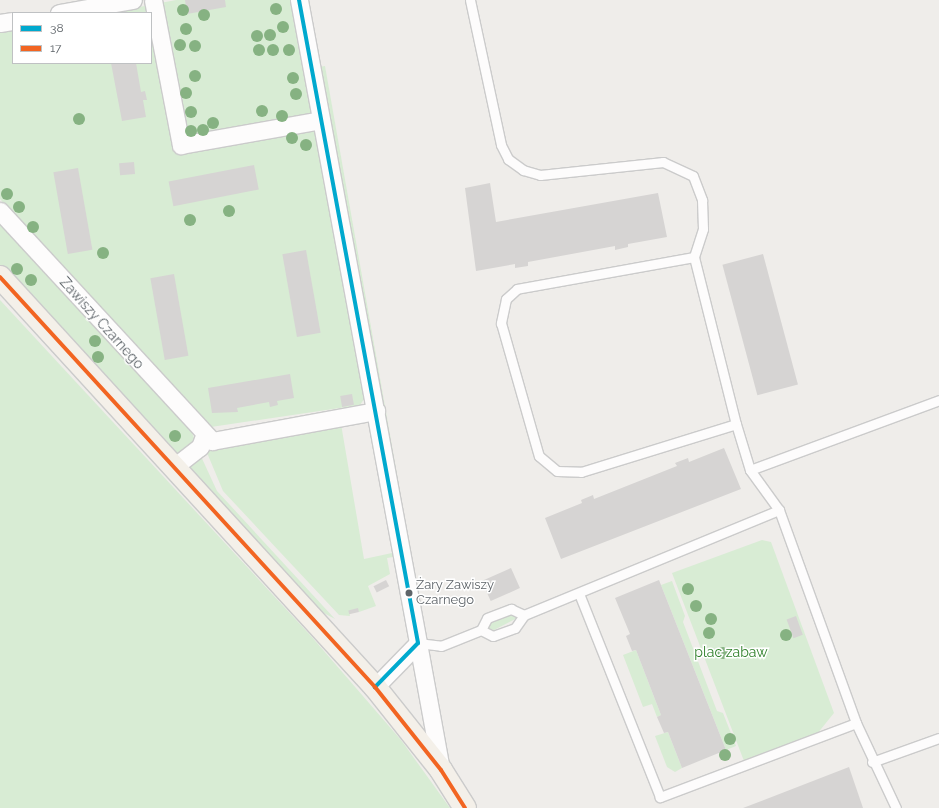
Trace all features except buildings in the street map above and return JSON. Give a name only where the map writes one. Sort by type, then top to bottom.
[{"type":"main road","points":[[0,277],[375,687],[441,770],[465,808]]},
{"type":"street","points":[[63,12],[108,2],[133,0]]},
{"type":"street","points":[[153,0],[181,145],[321,120]]},
{"type":"street","points":[[299,0],[441,770]]},
{"type":"street","points":[[0,23],[12,21]]},
{"type":"street","name":"Zawiszy Czarnego","points":[[0,211],[204,436]]},
{"type":"street","points":[[174,467],[200,447],[204,436],[212,441],[376,411]]},
{"type":"street","points":[[375,687],[418,643]]},
{"type":"lane","points":[[470,0],[501,145],[508,159],[523,170],[540,175],[663,162],[692,176],[702,200],[703,229],[694,257],[736,424],[750,470],[779,510],[856,722],[872,762],[896,808]]},
{"type":"lane","points":[[694,257],[517,289],[506,299],[501,323],[539,456],[557,471],[581,472],[736,424]]},
{"type":"lane","points":[[750,470],[939,400]]},
{"type":"lane","points":[[481,630],[493,636],[515,628],[524,615],[779,510]]},
{"type":"lane","points":[[579,593],[660,797],[856,722]]},
{"type":"lane","points":[[418,643],[441,646],[481,630],[487,618],[511,609],[524,615]]},
{"type":"lane","points":[[872,762],[939,738]]},
{"type":"green space","points":[[176,0],[293,0],[364,399],[360,405],[211,427],[0,199],[0,32],[12,30],[12,64],[152,64],[152,12],[113,12]]},
{"type":"green space","points":[[325,66],[411,554],[397,557],[311,68]]},
{"type":"green space","points":[[0,220],[191,430],[194,438],[191,445],[180,455],[169,450],[0,265]]},
{"type":"green space","points":[[0,300],[311,636],[401,740],[450,808],[0,808]]},
{"type":"green space","points":[[341,424],[364,559],[392,553],[393,557],[387,558],[390,574],[368,586],[376,606],[359,612],[357,609],[349,612],[350,616],[339,615],[223,491],[205,448]]},
{"type":"green space","points":[[199,452],[217,491],[335,619],[318,610],[187,469]]},
{"type":"green space","name":"plac zabaw","points":[[762,540],[771,542],[834,713],[817,734],[744,761],[672,573]]},
{"type":"green space","points":[[672,581],[685,616],[683,622],[717,711],[723,713],[736,746],[726,750],[661,585]]},
{"type":"green space","points":[[511,615],[519,617],[494,630],[486,628],[491,622]]},
{"type":"green space","points":[[636,650],[661,715],[657,717],[652,704],[643,707],[623,655]]},
{"type":"green space","points":[[668,732],[682,768],[675,772],[667,767],[655,736]]},
{"type":"transit line","name":"38","points":[[299,0],[418,643],[375,687]]},
{"type":"transit line","name":"17","points":[[0,277],[375,687],[441,770],[465,808]]},
{"type":"place","name":"Żary Zawiszy Czarnego","points":[[409,593]]}]
